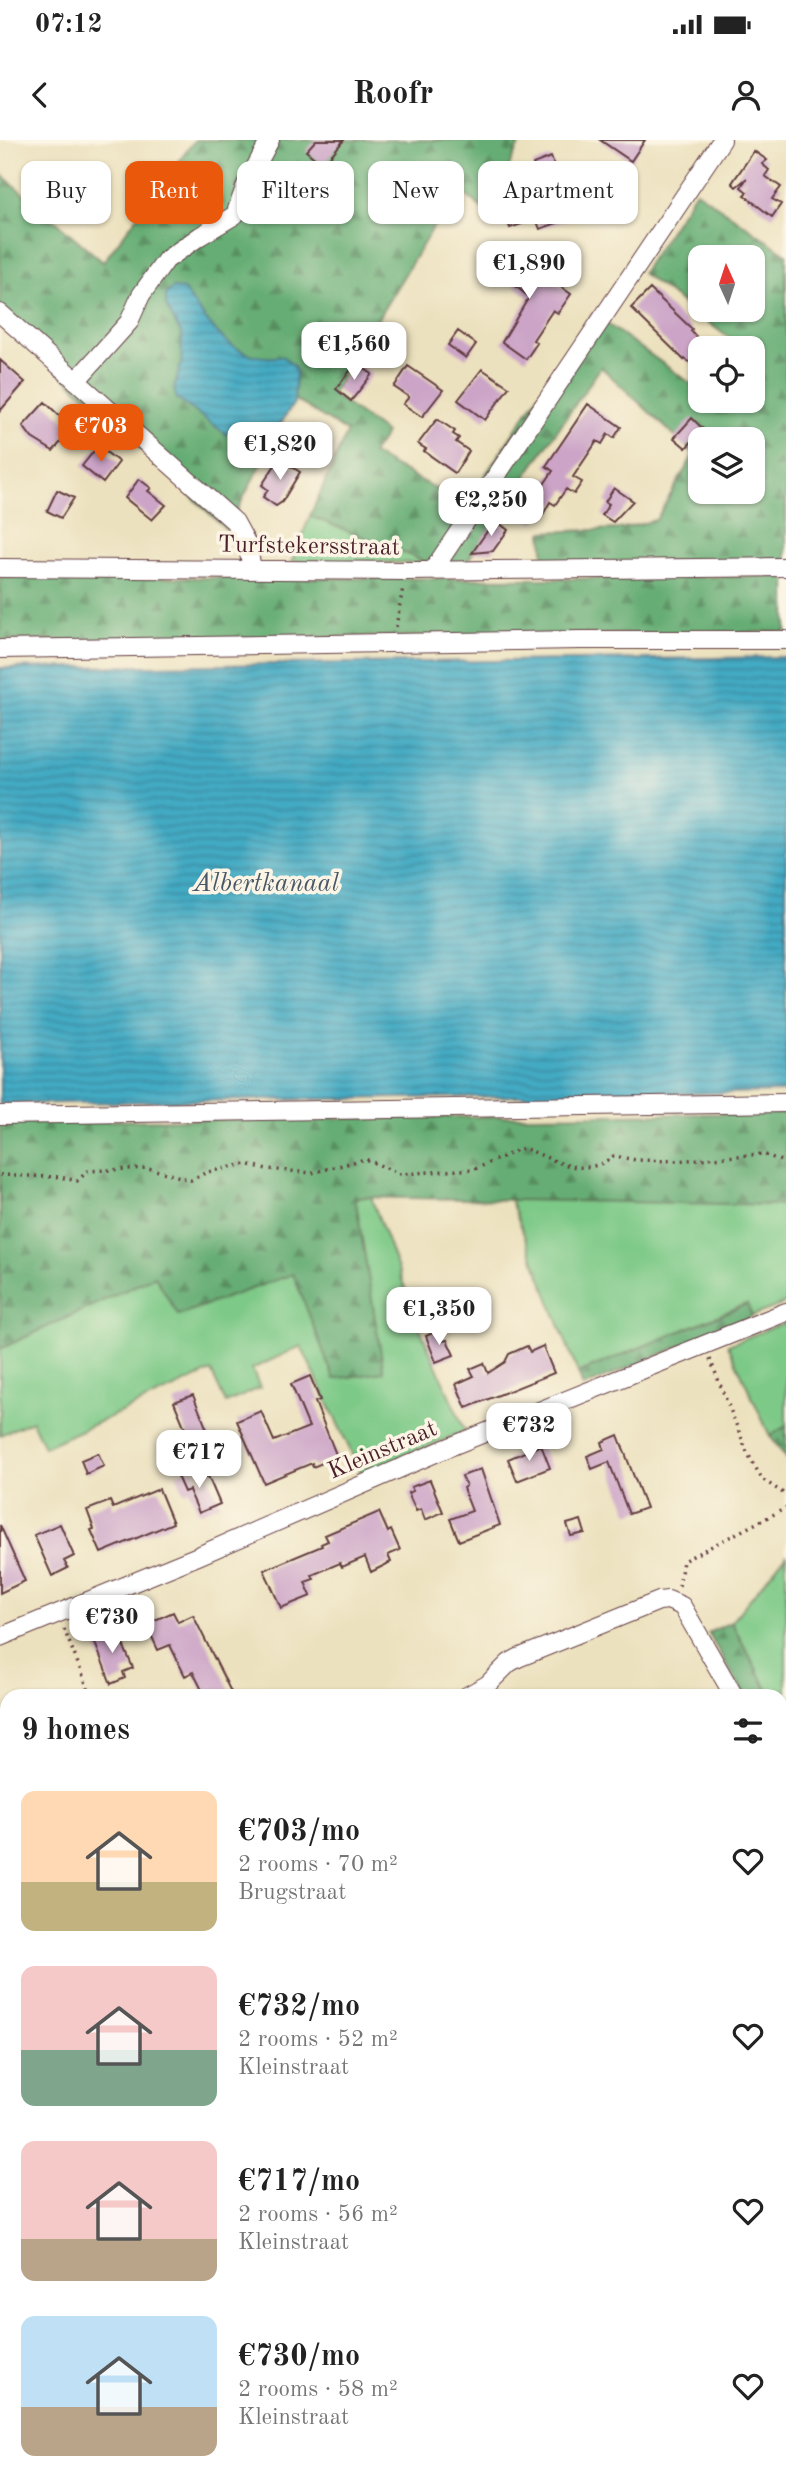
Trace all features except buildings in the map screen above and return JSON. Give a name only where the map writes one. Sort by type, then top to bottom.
[{"type":"street","points":[[76,381],[129,322],[141,295],[166,260],[235,215],[246,185],[270,140]]},
{"type":"street","points":[[433,570],[722,140]]},
{"type":"street","points":[[0,313],[235,523],[247,544],[252,568]]},
{"type":"street","name":"Turfstekersstraat","points":[[0,568],[407,571],[786,567]]},
{"type":"street","points":[[0,649],[786,640]]},
{"type":"street","points":[[0,1115],[786,1103]]},
{"type":"street","name":"Kleinstraat","points":[[0,1637],[198,1556],[447,1448],[786,1312]]},
{"type":"street","points":[[480,1689],[518,1658],[659,1601],[676,1602],[688,1615],[730,1689]]},
{"type":"path","points":[[393,643],[407,571]]},
{"type":"path","points":[[0,1175],[60,1177],[77,1181],[88,1171],[148,1168],[191,1180],[207,1172],[246,1164],[267,1169],[312,1173],[365,1159],[400,1174],[475,1169],[523,1148],[563,1164],[586,1169],[603,1164],[614,1156],[636,1160],[675,1161],[763,1154],[786,1163]]},
{"type":"path","points":[[704,1344],[747,1452],[762,1479],[786,1495]]},
{"type":"path","points":[[676,1602],[683,1561],[786,1508]]},
{"type":"path","points":[[58,1614],[89,1689]]},
{"type":"green space","points":[[195,140],[521,140],[512,161],[478,161],[478,205],[464,194],[464,161],[368,161],[368,224],[435,224],[332,394],[386,433],[372,454],[465,505],[593,314],[688,381],[688,413],[765,413],[765,336],[726,336],[708,322],[765,322],[765,245],[688,245],[688,307],[642,273],[696,191],[786,254],[786,560],[544,565],[542,532],[620,529],[656,520],[688,464],[688,504],[765,504],[765,427],[688,427],[688,448],[601,367],[466,563],[429,563],[310,516],[347,432],[294,399],[227,530],[0,316],[0,180],[3,176],[21,191],[21,224],[59,224],[103,262],[132,224],[223,224],[223,161],[179,161]]},
{"type":"green space","points":[[310,516],[429,563],[292,561]]},
{"type":"green space","points":[[786,576],[786,632],[0,641],[0,577],[562,579]]},
{"type":"green space","points":[[786,1113],[786,1205],[355,1197],[384,1372],[334,1379],[293,1274],[178,1315],[155,1276],[0,1349],[0,1122]]},
{"type":"green space","points":[[355,1197],[371,1197],[423,1336],[465,1431],[362,1475],[301,1346],[252,1369],[260,1388],[226,1403],[211,1371],[44,1447],[32,1421],[0,1435],[0,1349],[155,1276],[294,1274],[334,1379],[383,1372]]},
{"type":"green space","points":[[510,1199],[786,1205],[786,1303],[752,1316],[746,1304],[578,1373]]},
{"type":"green space","points":[[747,1304],[752,1316],[583,1387],[578,1373]]},
{"type":"green space","points":[[786,1322],[786,1426],[770,1436],[728,1345]]},
{"type":"green space","points":[[786,1426],[786,1458],[770,1436]]},
{"type":"green space","points":[[786,1555],[786,1689],[767,1689],[731,1622]]},
{"type":"green space","points":[[731,1622],[767,1689],[741,1689],[708,1633]]},
{"type":"water","points":[[173,288],[183,289],[213,328],[236,348],[264,357],[282,356],[294,366],[294,403],[279,425],[257,443],[239,443],[177,399],[174,389],[181,364],[182,335],[166,306],[166,294]]},
{"type":"water","name":"Albertkanaal","points":[[786,657],[786,1092],[0,1104],[0,668]]}]
